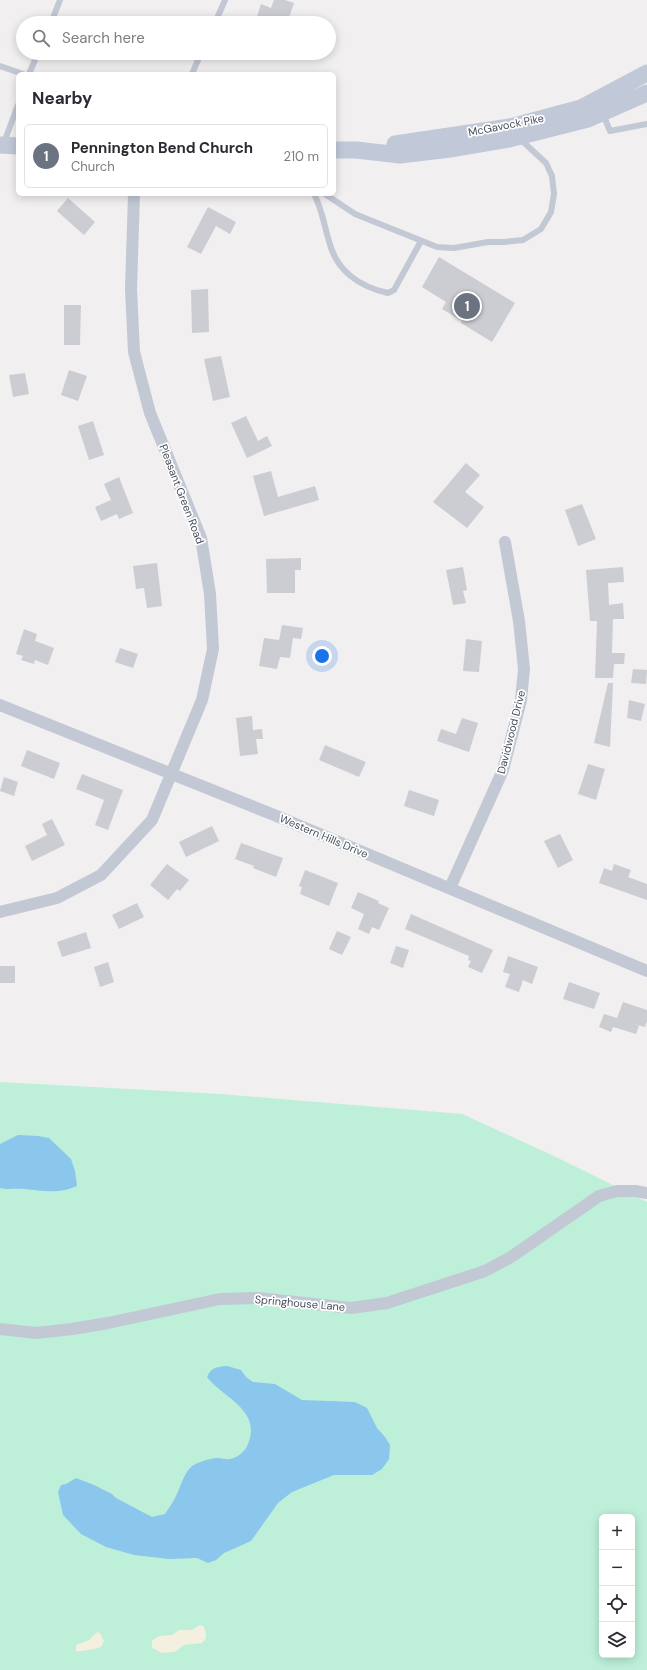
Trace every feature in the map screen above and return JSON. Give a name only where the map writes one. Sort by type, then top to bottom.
[{"type":"main road","name":"McGavock Pike","points":[[513,132],[581,108],[647,73]]},
{"type":"main road","name":"McGavock Pike","points":[[336,150],[356,150],[513,132],[588,119],[647,93]]},
{"type":"street","name":"Pleasant Green Road","points":[[0,912],[57,898],[101,875],[152,820],[202,700],[213,649],[210,594],[201,538],[150,413],[134,352],[131,289],[134,196]]},
{"type":"street","name":"Davidwood Drive","points":[[450,888],[503,770],[521,700],[524,669],[520,629],[505,542]]},
{"type":"street","name":"Western Hills Drive","points":[[0,705],[171,773],[647,971]]},
{"type":"street","name":"Springhouse Lane","points":[[0,1329],[36,1333],[72,1329],[108,1323],[220,1299],[258,1298],[351,1308],[387,1304],[485,1271],[517,1253],[599,1196],[617,1191],[635,1190],[647,1193]]},
{"type":"lane","points":[[54,16],[60,0]]},
{"type":"lane","points":[[218,16],[225,0]]},
{"type":"lane","points":[[30,72],[35,60]]},
{"type":"lane","points":[[193,72],[198,60]]},
{"type":"lane","points":[[0,66],[17,72]]},
{"type":"lane","points":[[7,145],[16,112]]},
{"type":"lane","points":[[603,112],[610,131],[647,124]]},
{"type":"lane","points":[[328,196],[356,214],[437,247],[454,248],[488,242],[523,240],[541,229],[551,212],[554,194],[552,176],[546,163],[513,132]]},
{"type":"lane","points":[[315,196],[321,208],[329,243],[334,256],[344,270],[363,286],[388,294],[394,290],[421,241]]},
{"type":"green space","points":[[0,1082],[220,1094],[462,1114],[556,1157],[647,1202],[647,1670],[0,1670]]},
{"type":"sand","points":[[200,1625],[204,1627],[206,1633],[206,1637],[202,1643],[184,1645],[175,1652],[162,1653],[152,1648],[152,1641],[157,1637],[172,1635],[179,1630],[192,1630]]},
{"type":"sand","points":[[97,1632],[100,1633],[104,1641],[101,1647],[85,1651],[76,1651],[76,1645],[89,1640]]},
{"type":"water","points":[[18,1135],[49,1138],[71,1159],[75,1171],[77,1186],[71,1189],[58,1191],[0,1188],[0,1144]]},
{"type":"water","points":[[227,1366],[241,1370],[246,1377],[253,1382],[275,1384],[302,1400],[355,1402],[367,1408],[377,1428],[390,1445],[389,1459],[382,1469],[372,1475],[334,1475],[292,1492],[278,1503],[251,1541],[224,1553],[216,1560],[208,1563],[197,1558],[169,1559],[134,1555],[106,1547],[81,1534],[63,1515],[58,1492],[61,1485],[66,1484],[76,1478],[112,1494],[116,1498],[152,1517],[165,1514],[175,1498],[186,1473],[192,1466],[212,1459],[233,1458],[243,1452],[247,1447],[251,1432],[250,1422],[239,1406],[214,1385],[207,1377],[212,1369]]},
{"type":"building","points":[[274,0],[285,0],[294,3],[289,16],[257,16],[261,4],[271,8]]},
{"type":"building","points":[[68,198],[95,222],[84,235],[57,211]]},
{"type":"building","points":[[208,207],[236,222],[230,234],[216,226],[201,254],[187,247]]},
{"type":"building","points":[[439,257],[515,303],[492,342],[461,323],[462,321],[442,309],[446,302],[422,287]]},
{"type":"building","points":[[208,289],[209,332],[192,333],[191,290]]},
{"type":"building","points":[[64,305],[81,305],[80,345],[64,345]]},
{"type":"building","points":[[221,356],[230,397],[213,401],[204,359]]},
{"type":"building","points":[[69,370],[87,376],[78,401],[61,395]]},
{"type":"building","points":[[25,373],[29,394],[13,397],[9,375]]},
{"type":"building","points":[[246,416],[258,441],[267,436],[272,446],[247,458],[231,423]]},
{"type":"building","points":[[93,421],[104,455],[89,460],[78,426]]},
{"type":"building","points":[[466,463],[480,475],[465,492],[484,507],[467,528],[433,502]]},
{"type":"building","points":[[271,471],[278,497],[315,486],[319,500],[264,516],[253,476]]},
{"type":"building","points":[[119,477],[133,513],[119,519],[117,514],[101,521],[95,507],[111,500],[104,484]]},
{"type":"building","points":[[582,504],[596,539],[578,546],[565,510]]},
{"type":"building","points":[[301,558],[301,570],[295,570],[295,593],[267,593],[266,559]]},
{"type":"building","points":[[157,563],[162,606],[147,608],[144,588],[136,589],[133,566]]},
{"type":"building","points":[[463,567],[467,590],[463,591],[466,603],[453,605],[446,570]]},
{"type":"building","points":[[623,567],[624,582],[608,583],[609,605],[623,603],[624,619],[613,619],[612,653],[625,653],[624,664],[614,664],[613,678],[595,678],[597,621],[590,621],[586,570]]},
{"type":"building","points":[[282,625],[303,628],[301,639],[293,638],[290,658],[280,657],[277,669],[259,666],[264,638],[279,640]]},
{"type":"building","points":[[24,629],[37,634],[35,641],[54,648],[48,665],[35,660],[34,664],[21,660],[23,656],[16,654]]},
{"type":"building","points":[[466,639],[482,641],[479,672],[463,671]]},
{"type":"building","points":[[120,648],[138,654],[133,668],[115,662]]},
{"type":"building","points":[[633,669],[647,670],[646,684],[631,683]]},
{"type":"building","points":[[608,683],[613,683],[610,747],[594,743]]},
{"type":"building","points":[[629,700],[645,704],[641,721],[627,718]]},
{"type":"building","points":[[252,716],[253,730],[262,729],[263,739],[256,739],[258,754],[240,756],[236,718]]},
{"type":"building","points":[[462,718],[478,723],[469,752],[437,741],[441,729],[456,734]]},
{"type":"building","points":[[325,745],[366,762],[359,777],[319,760]]},
{"type":"building","points":[[27,750],[60,763],[54,779],[21,766]]},
{"type":"building","points":[[588,764],[605,769],[596,800],[578,794]]},
{"type":"building","points":[[82,774],[123,790],[108,830],[95,825],[104,800],[76,789]]},
{"type":"building","points":[[4,777],[18,782],[14,796],[0,791]]},
{"type":"building","points":[[409,790],[439,800],[434,816],[404,806]]},
{"type":"building","points":[[52,819],[65,845],[32,861],[25,846],[47,835],[42,824]]},
{"type":"building","points":[[212,826],[219,841],[186,857],[179,842]]},
{"type":"building","points":[[560,834],[573,860],[558,868],[544,841]]},
{"type":"building","points":[[241,843],[283,858],[276,877],[253,868],[254,866],[235,859]]},
{"type":"building","points":[[167,864],[189,880],[180,891],[177,889],[168,900],[150,885]]},
{"type":"building","points":[[614,864],[631,870],[628,877],[647,884],[647,900],[599,883],[604,868],[612,871]]},
{"type":"building","points":[[305,870],[338,883],[329,906],[300,894],[302,887],[299,886]]},
{"type":"building","points":[[358,892],[379,901],[378,903],[389,908],[379,930],[372,927],[369,934],[358,929],[364,914],[351,908]]},
{"type":"building","points":[[137,903],[144,917],[119,929],[112,915]]},
{"type":"building","points":[[411,914],[493,950],[482,973],[468,967],[471,961],[468,960],[469,956],[405,929]]},
{"type":"building","points":[[337,931],[351,937],[342,955],[329,949]]},
{"type":"building","points":[[86,932],[91,948],[62,957],[57,942]]},
{"type":"building","points":[[396,946],[409,950],[403,968],[390,963]]},
{"type":"building","points":[[508,956],[538,967],[532,984],[523,980],[519,992],[505,987],[510,974],[503,972]]},
{"type":"building","points":[[108,962],[114,982],[100,987],[94,967]]},
{"type":"building","points":[[0,966],[15,966],[15,983],[0,983]]},
{"type":"building","points":[[569,982],[600,993],[594,1009],[563,999]]},
{"type":"building","points":[[623,1002],[647,1010],[647,1021],[645,1027],[634,1024],[639,1026],[636,1034],[613,1027],[611,1032],[599,1027],[604,1014],[617,1018]]},
{"type":"place","name":"Pennington Bend Church","points":[[467,306]]}]
